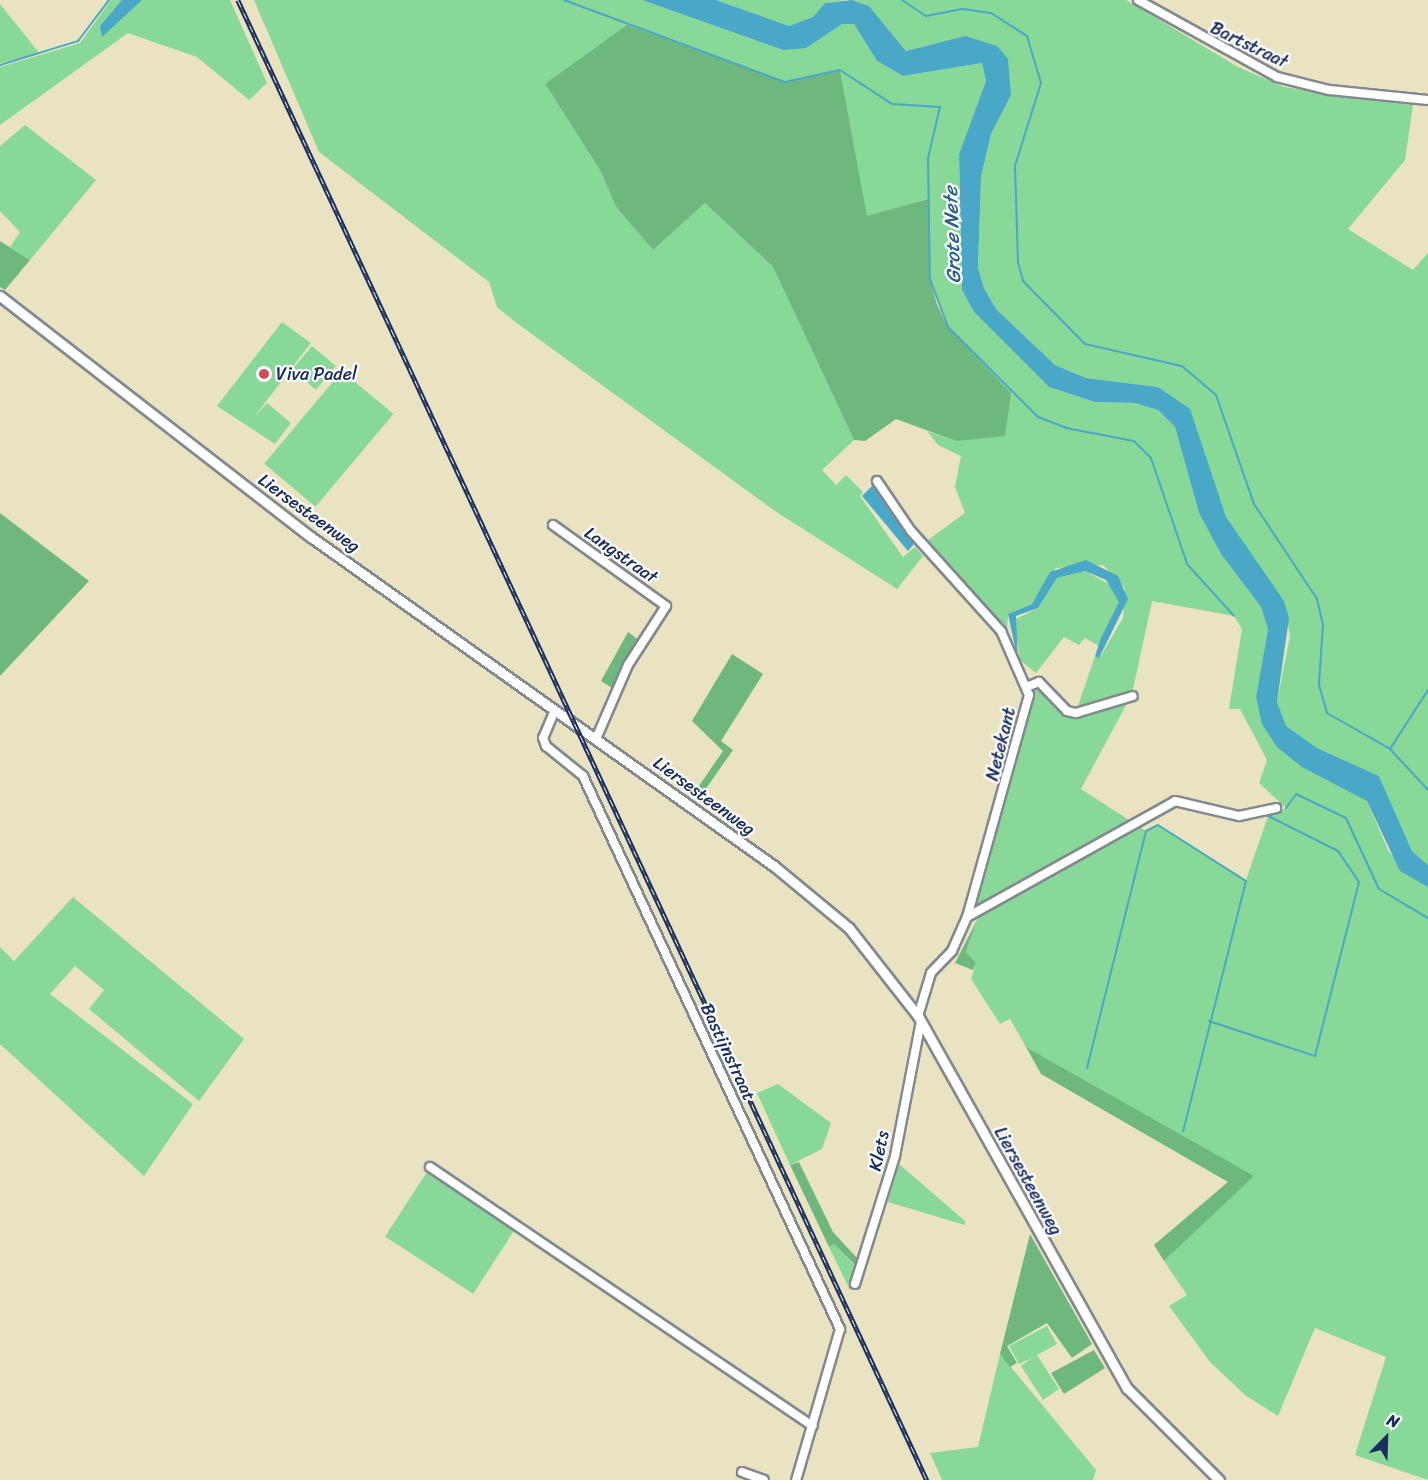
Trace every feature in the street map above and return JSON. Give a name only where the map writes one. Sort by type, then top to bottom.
[{"type":"street","name":"Bartstraat","points":[[1138,0],[1277,77],[1329,90],[1428,100]]},
{"type":"street","name":"Liersesteenweg","points":[[0,296],[311,537],[596,739],[832,912],[877,959],[920,1019],[1121,1379],[1154,1421],[1219,1480]]},
{"type":"street","name":"Netekant","points":[[877,481],[911,531],[1001,631],[1026,687],[1015,756],[967,917],[952,951],[931,973],[920,1019]]},
{"type":"street","name":"Langstraat","points":[[553,525],[666,606],[628,665],[596,739]]},
{"type":"street","points":[[1026,687],[1039,682],[1067,711],[1076,713],[1133,696]]},
{"type":"street","name":"Bastijnstraat","points":[[555,710],[543,738],[546,746],[583,776],[840,1329],[796,1480]]},
{"type":"street","points":[[967,917],[1164,806],[1181,800],[1239,816],[1276,808]]},
{"type":"street","name":"Klets","points":[[855,1284],[895,1156],[920,1019]]},
{"type":"street","points":[[430,1167],[813,1426]]},
{"type":"street","points":[[742,1472],[764,1480]]},
{"type":"green space","points":[[111,0],[230,0],[267,83],[249,100],[197,57],[128,33],[0,125],[0,67],[80,43]]},
{"type":"green space","points":[[254,0],[642,0],[783,50],[842,24],[854,24],[877,61],[903,76],[982,63],[986,81],[959,154],[962,290],[974,312],[1049,387],[1095,402],[1135,403],[1158,410],[1175,427],[1199,513],[1221,554],[1261,607],[1268,629],[1256,697],[1334,780],[1367,801],[1389,852],[1428,887],[1428,1480],[1355,1455],[1386,1357],[1315,1328],[1278,1416],[1245,1395],[1210,1362],[1169,1306],[1187,1295],[1164,1261],[1253,1176],[1026,1047],[1010,1019],[1000,1024],[971,979],[976,963],[966,952],[977,920],[976,900],[1036,686],[1077,709],[1095,656],[1100,657],[1123,618],[1125,588],[1103,565],[1056,568],[1032,604],[1008,614],[1007,629],[928,540],[965,513],[955,487],[961,456],[938,445],[927,431],[956,441],[965,348],[948,327],[930,279],[927,199],[867,217],[840,70],[785,82],[728,62],[545,84],[600,170],[616,207],[653,250],[705,203],[773,267],[854,440],[822,470],[836,485],[846,475],[863,492],[860,496],[903,557],[915,547],[923,556],[897,589],[775,511],[514,321],[497,307],[489,282],[319,152]],"holes":[[[1152,601],[1234,616],[1242,629],[1229,709],[1240,709],[1267,760],[1259,783],[1286,808],[1268,816],[1246,880],[1158,825],[1146,831],[1081,789],[1132,694]]]},
{"type":"green space","points":[[716,0],[845,0],[825,3],[813,17],[789,26]]},
{"type":"green space","points":[[852,0],[1126,0],[1238,67],[1284,87],[1413,105],[1405,160],[1348,229],[1413,270],[1428,253],[1428,865],[1412,851],[1379,776],[1317,748],[1286,727],[1277,702],[1290,636],[1284,601],[1236,536],[1158,387],[1086,378],[1055,365],[996,309],[984,288],[978,268],[981,177],[991,134],[1011,95],[965,36],[906,51],[869,6]]},
{"type":"green space","points":[[0,4],[40,54],[0,63]]},
{"type":"green space","points":[[627,25],[785,82],[840,70],[867,216],[928,199],[930,279],[937,304],[948,328],[1011,393],[1005,436],[956,441],[896,419],[865,441],[854,440],[773,267],[705,203],[653,250],[616,207],[600,170],[545,84]]},
{"type":"green space","points":[[25,125],[96,180],[30,260],[10,247],[20,232],[0,211],[0,146]]},
{"type":"green space","points":[[0,241],[30,260],[5,290],[0,287]]},
{"type":"green space","name":"Viva Padel","points":[[282,322],[311,343],[254,417],[267,403],[291,423],[275,444],[217,406]]},
{"type":"green space","name":"Viva Padel","points":[[312,346],[336,366],[316,390],[292,370]]},
{"type":"green space","points":[[342,371],[393,414],[316,507],[264,464]]},
{"type":"green space","points":[[0,513],[89,581],[0,676]]},
{"type":"green space","points":[[1085,571],[1114,587],[1120,602],[1115,614],[1099,646],[1085,638],[1079,645],[1064,637],[1036,673],[1020,660],[1014,620],[1038,608],[1057,578]]},
{"type":"green space","points":[[628,632],[640,641],[612,688],[601,681]]},
{"type":"green space","points":[[732,654],[763,674],[721,741],[733,750],[698,800],[692,796],[723,751],[692,721]]},
{"type":"green space","points":[[73,897],[244,1039],[199,1101],[89,1009],[104,990],[75,966],[50,994],[193,1104],[144,1176],[0,1044],[0,947],[14,961]]},
{"type":"green space","points":[[977,920],[966,952],[976,963],[973,970],[955,963]]},
{"type":"green space","points":[[1026,1047],[1254,1176],[1164,1261],[1154,1245],[1228,1182],[1041,1074]]},
{"type":"green space","points":[[778,1084],[831,1123],[822,1149],[790,1165],[757,1093]]},
{"type":"green space","points":[[799,1162],[833,1232],[858,1259],[855,1265],[834,1244],[829,1247],[790,1165]]},
{"type":"green space","points":[[899,1164],[965,1221],[965,1225],[888,1202]]},
{"type":"green space","points":[[427,1172],[515,1229],[473,1294],[385,1237]]},
{"type":"green space","points":[[1030,1234],[1092,1344],[1072,1358],[1047,1323],[1007,1346],[1017,1363],[1010,1367],[1000,1354]]},
{"type":"green space","points":[[834,1244],[854,1265],[861,1261],[850,1290],[829,1247]]},
{"type":"green space","points":[[1047,1326],[1057,1344],[1037,1355],[1059,1389],[1043,1400],[1021,1366],[1032,1358],[1019,1364],[1009,1346]]},
{"type":"green space","points":[[1094,1350],[1105,1368],[1064,1394],[1051,1373]]},
{"type":"green space","points":[[1000,1354],[1096,1470],[1093,1480],[942,1480],[930,1453],[978,1447]]},
{"type":"water","points":[[122,0],[142,0],[102,37],[100,26]]},
{"type":"water","points":[[642,0],[716,0],[789,26],[813,17],[825,3],[852,0],[869,6],[906,51],[965,36],[997,46],[1008,59],[1011,95],[991,134],[981,177],[978,268],[984,288],[996,309],[1055,365],[1086,378],[1158,387],[1190,409],[1226,517],[1284,601],[1289,618],[1277,702],[1286,726],[1317,748],[1379,776],[1412,851],[1428,865],[1428,887],[1400,871],[1367,801],[1302,767],[1277,747],[1262,724],[1256,697],[1268,629],[1261,607],[1221,554],[1199,513],[1175,427],[1158,410],[1135,403],[1095,402],[1049,387],[974,312],[962,290],[959,154],[986,81],[982,63],[903,76],[877,61],[854,24],[842,24],[806,48],[783,50]]},
{"type":"water","points":[[873,485],[914,544],[908,551],[862,496]]},
{"type":"water","points":[[1086,560],[1118,576],[1128,599],[1099,658],[1095,656],[1101,638],[1119,602],[1106,580],[1085,571],[1057,578],[1038,608],[1016,616],[1018,661],[1008,614],[1032,604],[1050,572]]},
{"type":"waterway","points":[[0,65],[78,41],[109,0]]},
{"type":"waterway","name":"Grote Nete","points":[[564,0],[785,82],[840,70],[892,104],[940,107],[928,158],[930,279],[948,327],[1038,417],[1066,428],[1134,441],[1151,458],[1187,564],[1234,616]]},
{"type":"waterway","points":[[902,0],[926,16],[963,9],[991,13],[1027,36],[1041,83],[1015,166],[1018,263],[1023,281],[1085,344],[1182,366],[1216,395],[1254,504],[1317,599],[1323,624],[1319,685],[1327,713],[1390,749]]},
{"type":"waterway","points":[[1428,690],[1390,749],[1428,790]]},
{"type":"waterway","points":[[1286,808],[1296,794],[1346,818],[1379,889],[1428,918]]},
{"type":"waterway","points":[[1209,1021],[1315,1056],[1359,882],[1338,851],[1268,816]]},
{"type":"waterway","points":[[1087,1068],[1146,831],[1158,825],[1246,881],[1183,1131]]},
{"type":"railway","points":[[238,0],[927,1480]]},
{"type":"place","name":"Viva Padel","points":[[264,374]]}]
